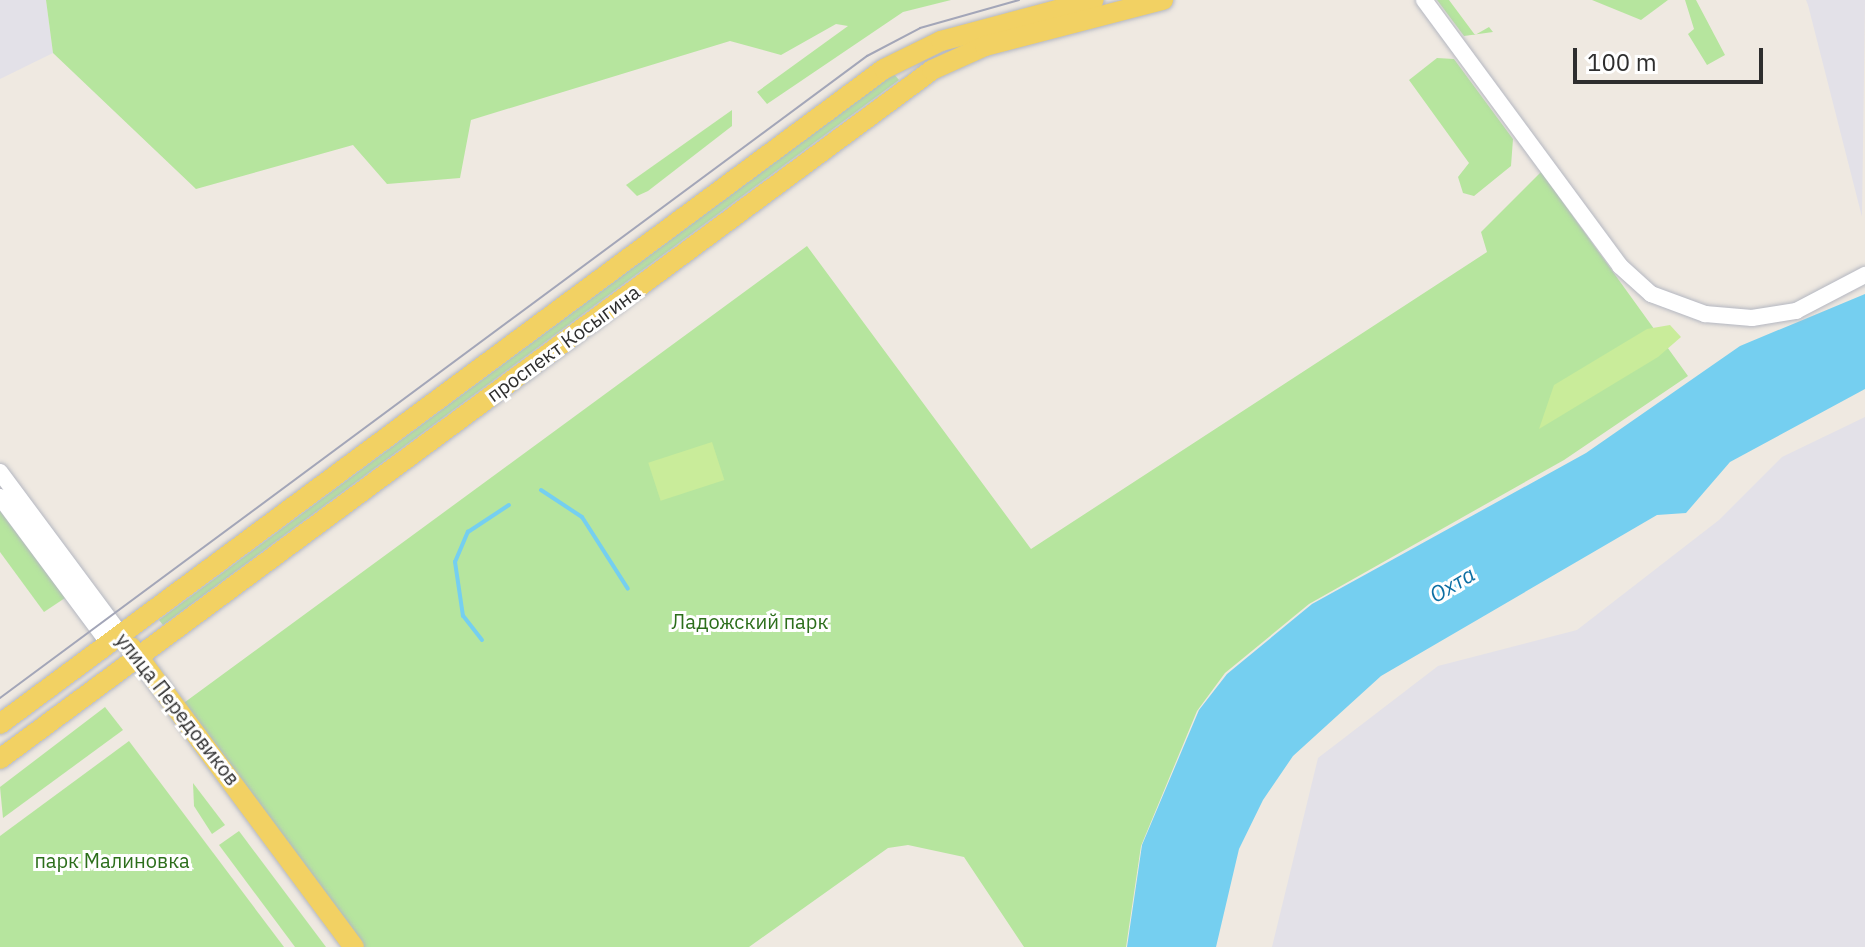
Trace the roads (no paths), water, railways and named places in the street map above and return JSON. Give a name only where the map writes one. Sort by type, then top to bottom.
[{"type":"main road","name":"проспект Косыгина","points":[[0,724],[884,69],[941,41],[1094,0]]},
{"type":"main road","name":"проспект Косыгина","points":[[0,759],[932,70],[985,46],[1163,0]]},
{"type":"main road","name":"улица Передовиков","points":[[115,639],[354,947]]},
{"type":"main road","name":"улица Передовиков","points":[[133,661],[338,947]]},
{"type":"street","points":[[1424,0],[1620,266],[1651,294],[1705,314],[1752,318],[1796,311],[1865,275]]},
{"type":"street","name":"улица Передовиков","points":[[0,472],[115,639]]},
{"type":"street","name":"улица Передовиков","points":[[0,497],[115,639]]},
{"type":"water","name":"Охта","points":[[1865,294],[1865,389],[1730,462],[1686,513],[1657,515],[1381,676],[1293,756],[1263,800],[1239,849],[1216,947],[1127,947],[1142,845],[1199,710],[1227,674],[1312,604],[1586,453],[1740,346]]},
{"type":"waterway","points":[[541,490],[582,517],[628,589]]},
{"type":"waterway","points":[[482,640],[463,616],[455,562],[468,532],[509,505]]},
{"type":"tram line","points":[[0,698],[867,56],[920,28],[1019,0]]},
{"type":"park label","name":"Ладожский парк","points":[[750,621]]},
{"type":"park label","name":"парк Малиновка","points":[[112,860]]}]
